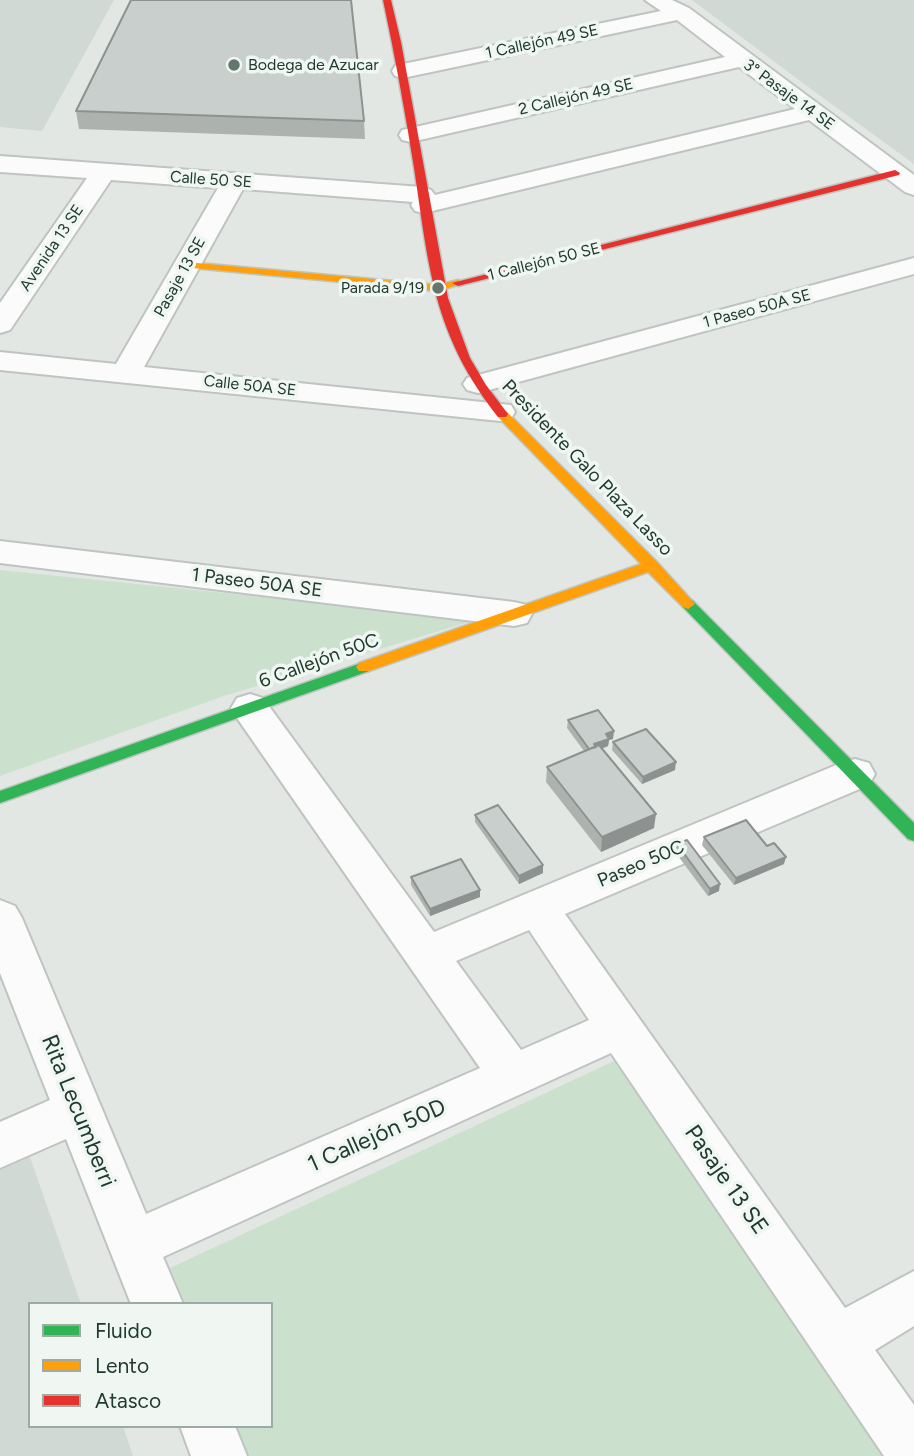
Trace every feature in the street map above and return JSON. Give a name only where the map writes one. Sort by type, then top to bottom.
[{"type":"street","name":"Presidente Galo Plaza Lasso","points":[[387,0],[402,71],[438,288],[457,346],[478,384],[500,412],[914,834]]},
{"type":"street","name":"1 Callejón 49 SE","points":[[402,71],[667,6]]},
{"type":"street","name":"3° Pasaje 14 SE","points":[[667,6],[905,180]]},
{"type":"street","name":"2 Callejón 49 SE","points":[[411,135],[741,60]]},
{"type":"street","name":"Calle 50 SE","points":[[0,164],[235,181],[423,200],[813,112]]},
{"type":"street","name":"Avenida 13 SE","points":[[0,324],[104,172]]},
{"type":"street","name":"1 Callejón 50 SE","points":[[186,265],[438,288],[905,180]]},
{"type":"street","name":"Pasaje 13 SE","points":[[125,374],[235,181]]},
{"type":"street","name":"1 Paseo 50A SE","points":[[478,384],[914,266]]},
{"type":"street","name":"Calle 50A SE","points":[[0,361],[500,412]]},
{"type":"street","name":"1 Paseo 50A SE","points":[[0,552],[514,614]]},
{"type":"street","name":"6 Callejón 50C","points":[[0,797],[652,565]]},
{"type":"street","points":[[250,708],[512,1075]]},
{"type":"street","name":"Paseo 50C","points":[[427,954],[855,774]]},
{"type":"street","name":"Pasaje 13 SE","points":[[537,908],[914,1452]]},
{"type":"street","name":"Rita Lecumberri","points":[[0,918],[156,1302]]},
{"type":"street","name":"1 Callejón 50D","points":[[133,1245],[621,1027]]},
{"type":"street","points":[[0,1146],[78,1110]]},
{"type":"street","points":[[838,1342],[914,1297]]},
{"type":"street","points":[[208,1428],[219,1456]]},
{"type":"shaded area","points":[[0,0],[114,0],[42,131],[0,127]]},
{"type":"shaded area","points":[[692,0],[914,0],[914,164],[811,89]]},
{"type":"shaded area","points":[[30,1157],[80,1302],[28,1302],[28,1428],[124,1428],[133,1456],[0,1456],[0,1170]]},
{"type":"green space","points":[[0,570],[479,619],[224,696],[0,776]]},
{"type":"green space","points":[[614,1061],[886,1456],[248,1456],[236,1428],[273,1428],[273,1302],[184,1302],[170,1268]]},
{"type":"building","name":"Bodega de Azucar","points":[[131,0],[351,0],[364,121],[76,111]]},
{"type":"building","points":[[598,710],[614,731],[606,734],[609,739],[594,744],[596,747],[589,749],[568,720]]},
{"type":"building","points":[[646,729],[676,762],[643,777],[613,742]]},
{"type":"building","points":[[599,745],[656,814],[602,837],[547,767]]},
{"type":"building","points":[[498,805],[543,865],[519,876],[475,815]]},
{"type":"building","points":[[746,820],[767,846],[774,843],[786,857],[736,878],[704,837]]},
{"type":"building","points":[[687,840],[720,884],[710,889],[677,844]]},
{"type":"building","points":[[461,859],[480,890],[430,909],[411,877]]},
{"type":"traffic: fast","points":[[688,604],[914,834]]},
{"type":"traffic: fast","points":[[0,797],[364,667]]},
{"type":"traffic: slow","points":[[186,265],[438,288],[458,283]]},
{"type":"traffic: slow","points":[[502,414],[688,604]]},
{"type":"traffic: slow","points":[[364,667],[652,565]]},
{"type":"traffic: jam","points":[[387,0],[442,298],[451,329],[464,358],[502,414]]},
{"type":"traffic: jam","points":[[458,283],[895,173]]},
{"type":"place","name":"Bodega de Azucar","points":[[234,65]]},
{"type":"place","name":"Parada 9/19","points":[[438,288]]}]
